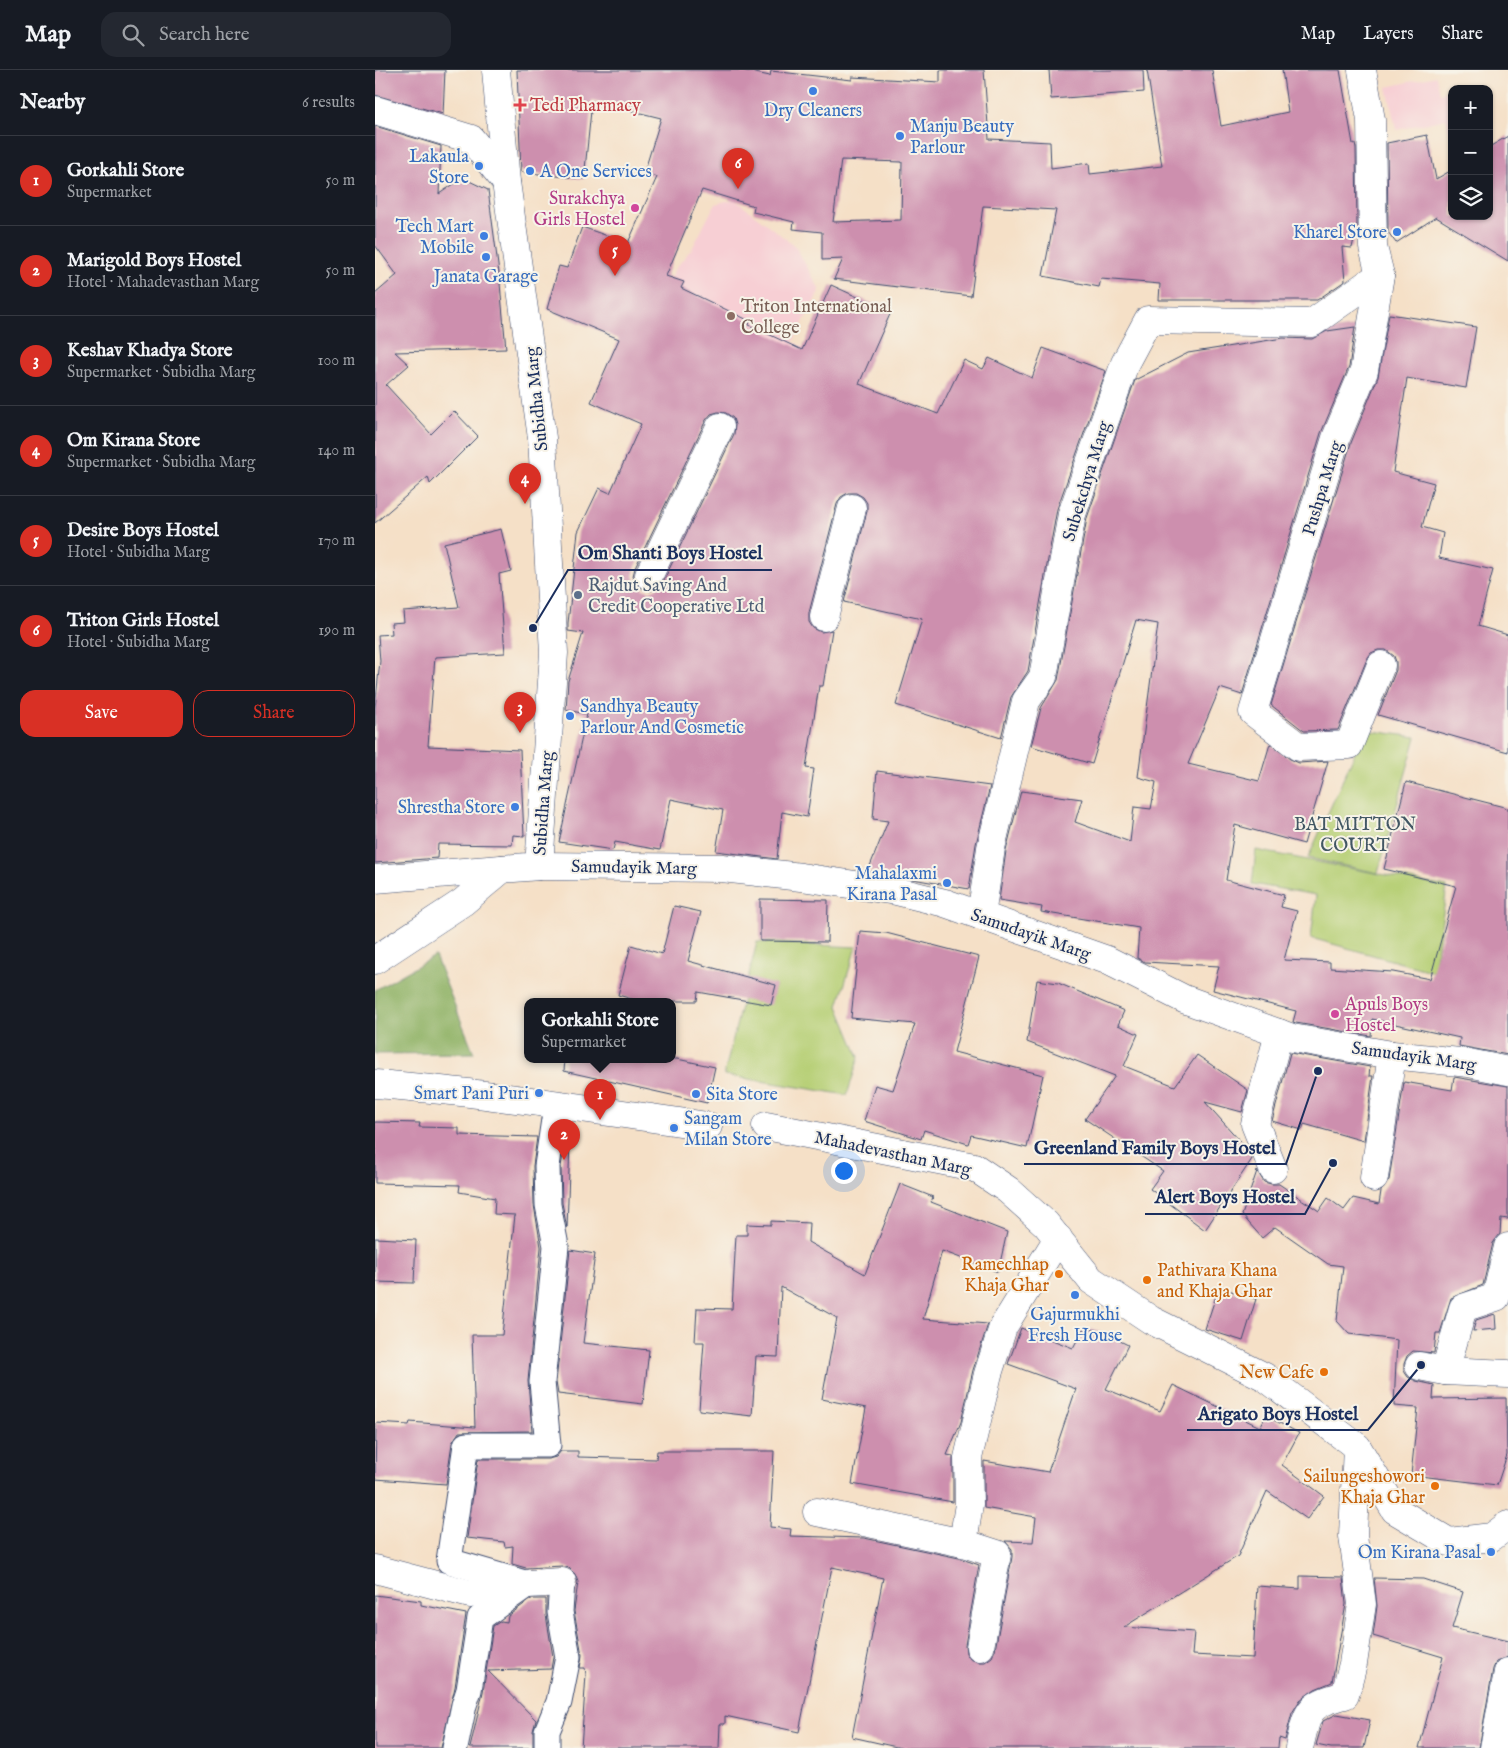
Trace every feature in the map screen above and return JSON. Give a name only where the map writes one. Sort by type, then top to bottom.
[{"type":"street","name":"Subidha Marg","points":[[375,879],[539,866],[554,653],[542,438],[506,182],[496,70]]},
{"type":"street","name":"Pushpa Marg","points":[[1362,70],[1371,120],[1373,247],[1380,275],[1364,370],[1337,438],[1253,712],[1299,747],[1349,745],[1381,665]]},
{"type":"street","points":[[375,110],[471,139],[506,182]]},
{"type":"street","name":"Subekchya Marg","points":[[981,916],[991,848],[1026,701],[1043,677],[1072,514],[1125,363],[1148,320],[1312,323],[1380,275]]},
{"type":"street","points":[[649,575],[721,427]]},
{"type":"street","points":[[824,616],[852,508]]},
{"type":"street","name":"Samudayik Marg","points":[[539,866],[722,868],[896,891],[945,903],[1107,960],[1184,999],[1292,1038],[1392,1056],[1469,1063],[1508,1071]]},
{"type":"street","points":[[375,960],[463,902],[503,869]]},
{"type":"street","points":[[1273,1169],[1255,1124],[1279,1033]]},
{"type":"street","points":[[1374,1178],[1392,1056]]},
{"type":"street","points":[[375,1084],[452,1090],[493,1098],[708,1126]]},
{"type":"street","points":[[528,1584],[449,1561],[466,1445],[548,1445],[542,1382],[555,1246],[548,1205],[547,1166],[555,1106]]},
{"type":"street","name":"Mahadevasthan Marg","points":[[766,1126],[974,1167],[1008,1190],[1046,1224],[1091,1280],[1151,1320],[1265,1377],[1357,1447],[1395,1510],[1449,1542],[1493,1537],[1508,1525]]},
{"type":"street","points":[[963,1543],[969,1504],[968,1458],[988,1374],[1003,1327],[1058,1238]]},
{"type":"street","points":[[1445,1370],[1463,1308],[1496,1297],[1507,1252]]},
{"type":"street","points":[[1419,1366],[1445,1370],[1508,1374]]},
{"type":"street","points":[[1299,1748],[1307,1715],[1314,1706],[1345,1695],[1353,1664],[1362,1604],[1353,1536],[1357,1447]]},
{"type":"street","points":[[817,1512],[963,1543],[997,1554],[980,1647]]},
{"type":"street","points":[[375,1570],[471,1594],[528,1584],[562,1582],[560,1612],[568,1657],[559,1702],[547,1731],[547,1748]]},
{"type":"street","points":[[455,1748],[469,1690],[480,1618],[528,1584]]},
{"type":"street","points":[[1494,1748],[1508,1672]]},
{"type":"shaded area","points":[[1436,76],[1440,93],[1448,91],[1448,126],[1446,119],[1396,130],[1387,87]]},
{"type":"shaded area","name":"Triton International College","points":[[734,199],[796,247],[820,290],[793,342],[846,369],[739,424],[724,419],[724,402],[638,359],[674,270],[693,247],[715,204]]},
{"type":"green space","name":"BAT MITTON COURT","points":[[1365,730],[1416,737],[1378,873],[1308,858]]},
{"type":"green space","points":[[1256,850],[1447,887],[1434,972],[1311,938],[1316,895],[1252,884]]},
{"type":"green space","points":[[757,942],[856,947],[838,1006],[859,1057],[847,1095],[724,1075]]},
{"type":"green space","points":[[435,956],[474,1053],[375,1054],[375,990]]},
{"type":"building","points":[[375,70],[445,70],[443,114],[375,95]]},
{"type":"building","points":[[517,70],[741,70],[770,76],[771,71],[852,80],[852,77],[940,82],[940,70],[984,70],[989,139],[1050,142],[1051,168],[1089,163],[1090,174],[1162,166],[1147,70],[1212,70],[1221,126],[1288,112],[1282,70],[1340,70],[1353,144],[1355,143],[1356,148],[1357,225],[1352,248],[1342,247],[1345,281],[1317,300],[1159,300],[1160,284],[1101,279],[1099,287],[1043,276],[1056,210],[983,206],[971,296],[834,279],[843,259],[822,260],[822,232],[793,229],[794,222],[753,212],[754,206],[702,190],[666,276],[684,282],[681,288],[750,321],[749,325],[802,350],[831,285],[891,312],[859,384],[938,414],[964,360],[983,369],[989,358],[1032,378],[1043,348],[1106,371],[1057,509],[1028,671],[1011,697],[1001,738],[896,705],[922,619],[844,602],[867,511],[867,503],[863,497],[856,493],[848,493],[841,497],[837,504],[809,613],[809,622],[813,628],[821,632],[832,630],[823,686],[819,686],[806,768],[814,769],[807,817],[782,812],[777,859],[716,851],[723,810],[671,799],[660,850],[615,842],[613,850],[559,842],[587,714],[566,710],[568,681],[583,633],[568,631],[568,623],[578,532],[599,488],[610,493],[641,424],[591,402],[619,339],[547,309],[559,266],[567,268],[582,227],[628,243],[657,177],[644,173],[661,118],[592,101],[584,179],[521,172]],"holes":[[[841,160],[902,162],[901,220],[833,222]],[[718,412],[726,413],[733,418],[735,425],[734,434],[663,582],[657,588],[650,591],[643,589],[636,583],[633,576],[635,568],[706,420],[711,414]]]},
{"type":"building","points":[[1049,70],[1143,70],[1144,92],[1051,99]]},
{"type":"building","points":[[375,126],[441,146],[439,194],[463,178],[488,190],[499,273],[506,349],[395,352],[409,365],[386,385],[431,434],[454,411],[478,436],[430,484],[428,477],[375,523],[375,294],[397,275],[375,245]]},
{"type":"building","points":[[1427,135],[1436,179],[1448,172],[1448,220],[1493,220],[1493,145],[1508,136],[1508,261],[1436,217],[1396,243],[1388,232],[1387,143]]},
{"type":"building","points":[[1389,314],[1476,327],[1466,388],[1407,378],[1393,472],[1434,483],[1422,527],[1443,533],[1439,558],[1493,570],[1478,626],[1508,635],[1508,752],[1378,715],[1396,670],[1394,656],[1386,650],[1378,650],[1371,653],[1367,659],[1338,730],[1304,731],[1271,705],[1351,443],[1378,377]]},
{"type":"building","points":[[1355,327],[1349,367],[1321,433],[1242,695],[1220,688],[1188,764],[1259,781],[1270,744],[1290,759],[1299,763],[1328,761],[1304,844],[1235,825],[1226,880],[1284,895],[1281,907],[1297,911],[1284,960],[1330,962],[1330,968],[1393,972],[1430,979],[1456,886],[1384,869],[1406,782],[1508,808],[1508,1055],[1459,1046],[1460,1038],[1372,1019],[1371,1036],[1296,1023],[1293,1022],[1296,1011],[1213,990],[1219,966],[1145,962],[1137,958],[1139,928],[1041,912],[1042,907],[999,900],[1006,851],[1021,791],[1082,799],[1075,822],[1130,842],[1134,807],[1151,809],[1156,782],[1138,777],[1158,624],[1136,620],[1092,764],[1031,746],[1041,708],[1058,680],[1087,518],[1135,380],[1188,353],[1283,338],[1312,339],[1327,331]]},
{"type":"building","points":[[501,529],[511,571],[499,574],[505,653],[435,657],[428,746],[520,750],[524,836],[513,835],[512,845],[438,844],[437,858],[375,863],[375,708],[380,661],[378,635],[392,634],[391,623],[404,622],[403,611],[459,607],[444,543]]},
{"type":"building","points":[[877,771],[990,786],[976,844],[969,889],[868,871],[888,821],[873,819]]},
{"type":"building","points":[[760,899],[828,900],[827,942],[760,941]]},
{"type":"building","points":[[674,906],[701,912],[688,961],[776,985],[771,1005],[698,992],[697,1001],[676,1001],[676,998],[628,998],[618,995],[631,945],[662,954]]},
{"type":"building","points":[[860,931],[886,933],[979,957],[954,1052],[1043,1075],[1027,1148],[971,1135],[968,1144],[924,1130],[921,1139],[864,1121],[875,1085],[893,1090],[915,1024],[851,1018]]},
{"type":"building","points":[[1037,980],[1058,983],[1124,1011],[1118,1025],[1138,1034],[1124,1066],[1175,1086],[1197,1055],[1248,1090],[1242,1112],[1205,1102],[1249,1151],[1252,1159],[1205,1230],[1150,1189],[1163,1171],[1085,1119],[1115,1076],[1027,1042]]},
{"type":"building","points":[[1290,1053],[1370,1067],[1369,1076],[1373,1076],[1364,1141],[1304,1124],[1302,1130],[1272,1121]]},
{"type":"building","points":[[676,1059],[715,1067],[707,1103],[564,1071],[565,1063],[676,1063]]},
{"type":"building","points":[[1454,1077],[1508,1086],[1508,1219],[1501,1218],[1500,1234],[1493,1243],[1483,1285],[1451,1298],[1440,1333],[1436,1333],[1434,1353],[1413,1351],[1407,1356],[1404,1371],[1408,1377],[1416,1381],[1434,1385],[1433,1399],[1506,1398],[1507,1455],[1497,1485],[1411,1475],[1418,1408],[1394,1406],[1397,1340],[1349,1334],[1337,1321],[1343,1266],[1328,1264],[1275,1227],[1262,1238],[1242,1215],[1257,1171],[1264,1182],[1279,1184],[1319,1211],[1328,1198],[1344,1210],[1353,1198],[1379,1204],[1381,1191],[1389,1180],[1404,1082],[1452,1090]]},
{"type":"building","points":[[375,1122],[420,1123],[419,1127],[459,1128],[459,1135],[537,1137],[533,1166],[534,1205],[541,1247],[528,1381],[532,1431],[459,1432],[452,1443],[446,1484],[375,1479],[376,1423],[409,1425],[410,1422],[475,1427],[472,1335],[502,1335],[515,1215],[494,1214],[495,1198],[459,1192],[460,1185],[375,1183]]},
{"type":"building","points":[[565,1141],[570,1141],[567,1228],[562,1203],[561,1167]]},
{"type":"building","points":[[900,1184],[933,1197],[931,1202],[1007,1232],[998,1272],[942,1251],[923,1319],[988,1324],[973,1370],[961,1422],[947,1455],[953,1456],[953,1502],[852,1484],[866,1408],[822,1399],[837,1318],[781,1287],[778,1357],[756,1356],[752,1416],[699,1410],[704,1342],[695,1342],[697,1308],[732,1309],[736,1235],[747,1235],[747,1224],[771,1225],[771,1221],[809,1223],[808,1242],[865,1274]]},
{"type":"building","points":[[375,1238],[416,1240],[414,1283],[375,1282]]},
{"type":"building","points":[[570,1250],[595,1254],[583,1343],[649,1350],[643,1404],[558,1394],[556,1382]]},
{"type":"building","points":[[1219,1287],[1256,1299],[1243,1341],[1205,1329]]},
{"type":"building","points":[[1495,1314],[1496,1329],[1473,1331],[1476,1320]]},
{"type":"building","points":[[1021,1328],[1073,1348],[1083,1329],[1098,1330],[1128,1345],[1106,1389],[1160,1411],[1173,1385],[1260,1427],[1266,1416],[1299,1433],[1282,1465],[1324,1496],[1307,1519],[1267,1491],[1238,1556],[1124,1627],[1194,1632],[1192,1655],[1253,1658],[1257,1586],[1300,1589],[1300,1576],[1343,1577],[1346,1604],[1332,1682],[1315,1689],[1300,1700],[1292,1713],[1285,1740],[1279,1738],[1278,1748],[901,1748],[852,1737],[883,1578],[832,1567],[799,1732],[725,1716],[725,1724],[720,1724],[719,1748],[581,1748],[586,1674],[585,1668],[580,1668],[582,1655],[574,1611],[578,1582],[575,1574],[569,1568],[562,1566],[526,1568],[512,1564],[513,1546],[505,1547],[504,1542],[467,1538],[478,1459],[548,1459],[556,1457],[561,1451],[578,1451],[578,1457],[656,1459],[657,1451],[774,1451],[770,1527],[791,1529],[790,1536],[864,1538],[959,1558],[979,1565],[965,1645],[966,1653],[970,1659],[985,1662],[992,1657],[995,1650],[1012,1557],[1012,1549],[1005,1541],[1033,1542],[1036,1517],[984,1508],[984,1461],[1048,1472],[1076,1389],[1008,1364]]},
{"type":"building","points":[[1374,1578],[1423,1579],[1463,1592],[1452,1628],[1508,1641],[1508,1657],[1496,1662],[1493,1669],[1479,1748],[1419,1748],[1443,1657],[1373,1636],[1377,1606]]},
{"type":"building","points":[[375,1595],[421,1601],[421,1605],[466,1614],[455,1687],[441,1748],[375,1748]]},
{"type":"building","points":[[531,1599],[546,1599],[546,1615],[553,1657],[551,1669],[488,1671],[536,1720],[533,1731],[533,1748],[470,1748],[483,1692],[493,1626],[501,1621],[507,1622],[508,1616]]},
{"type":"building","points":[[1337,1714],[1370,1720],[1364,1748],[1331,1748],[1316,1745],[1323,1721]]},
{"type":"place","name":"Dry Cleaners","points":[[813,91]]},
{"type":"place","name":"Tedi Pharmacy","points":[[520,105]]},
{"type":"place","name":"Manju Beauty Parlour","points":[[900,136]]},
{"type":"place","name":"Lakaula Store","points":[[479,166]]},
{"type":"place","name":"A One Services","points":[[530,171]]},
{"type":"place","name":"Triton Girls Hostel","points":[[738,189]]},
{"type":"place","name":"Surakchya Girls Hostel","points":[[635,208]]},
{"type":"place","name":"Kharel Store","points":[[1397,232]]},
{"type":"place","name":"Tech Mart Mobile","points":[[484,236]]},
{"type":"place","name":"Janata Garage","points":[[486,257]]},
{"type":"place","name":"Desire Boys Hostel","points":[[615,276]]},
{"type":"place","name":"Triton International College","points":[[731,316]]},
{"type":"place","name":"Om Kirana Store","points":[[525,504]]},
{"type":"place","name":"Rajdut Saving And Credit Cooperative Ltd","points":[[578,595]]},
{"type":"place","name":"Om Shanti Boys Hostel","points":[[533,628]]},
{"type":"place","name":"Sandhya Beauty Parlour And Cosmetic","points":[[570,716]]},
{"type":"place","name":"Keshav Khadya Store","points":[[520,733]]},
{"type":"place","name":"Shrestha Store","points":[[515,807]]},
{"type":"place","name":"Mahalaxmi Kirana Pasal","points":[[947,883]]},
{"type":"place","name":"Apuls Boys Hostel","points":[[1335,1014]]},
{"type":"place","name":"Greenland Family Boys Hostel","points":[[1318,1071]]},
{"type":"place","name":"Smart Pani Puri","points":[[539,1093]]},
{"type":"place","name":"Sita Store","points":[[696,1094]]},
{"type":"place","name":"Gorkahli Store","points":[[600,1120]]},
{"type":"place","name":"Sangam Milan Store","points":[[674,1128]]},
{"type":"place","name":"Marigold Boys Hostel","points":[[564,1160]]},
{"type":"place","name":"Alert Boys Hostel","points":[[1333,1163]]},
{"type":"place","name":"Ramechhap Khaja Ghar","points":[[1059,1274]]},
{"type":"place","name":"Pathivara Khana and Khaja Ghar","points":[[1147,1280]]},
{"type":"place","name":"Gajurmukhi Fresh House","points":[[1075,1295]]},
{"type":"place","name":"Arigato Boys Hostel","points":[[1421,1365]]},
{"type":"place","name":"New Cafe","points":[[1324,1372]]},
{"type":"place","name":"Sailungeshowori Khaja Ghar","points":[[1435,1486]]},
{"type":"place","name":"Om Kirana Pasal","points":[[1491,1552]]}]
